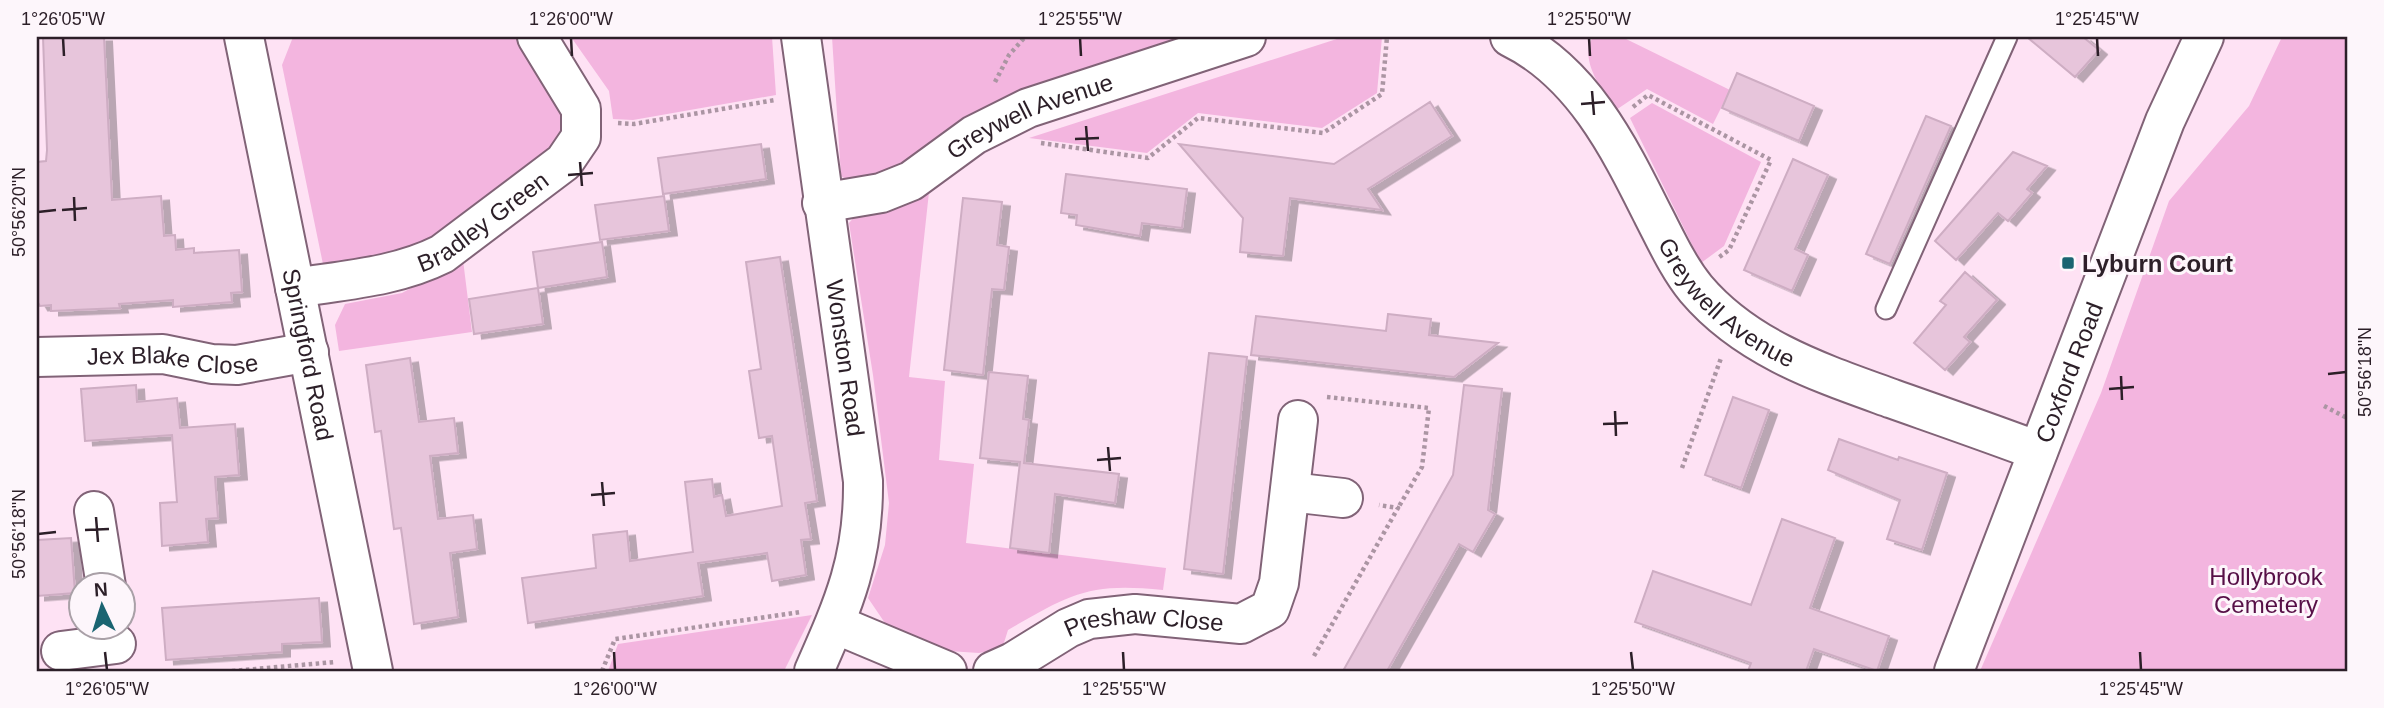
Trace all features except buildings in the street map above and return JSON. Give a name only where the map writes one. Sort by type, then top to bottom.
[{"type":"street","name":"Springford Road","points":[[244,37],[372,665]]},
{"type":"street","name":"Bradley Green","points":[[295,288],[400,271],[421,264],[442,254],[564,162],[582,136],[581,109],[537,37]]},
{"type":"street","name":"Wonston Road","points":[[800,37],[863,481],[864,523],[859,557],[839,615],[814,671]]},
{"type":"street","name":"Greywell Avenue","points":[[822,203],[881,193],[911,181],[974,135],[1028,108],[1246,37]]},
{"type":"street","name":"Greywell Avenue","points":[[1510,37],[1558,49],[1618,146],[1688,278],[1732,324],[1788,359],[2038,451]]},
{"type":"street","name":"Coxford Road","points":[[1954,671],[2165,121],[2204,37]]},
{"type":"street","name":"Jex Blake Close","points":[[37,356],[163,354],[212,364],[237,365],[309,352]]},
{"type":"street","name":"Preshaw Close","points":[[993,671],[1013,662],[1068,628],[1109,615],[1135,614],[1225,625],[1254,619],[1270,609],[1276,597],[1298,420]]},
{"type":"street","points":[[1290,492],[1343,498]]},
{"type":"street","points":[[94,511],[104,572]]},
{"type":"street","points":[[839,615],[947,671]]},
{"type":"street","points":[[61,651],[120,648]]},
{"type":"lane","points":[[1886,309],[2007,37]]},
{"type":"path","points":[[1028,142],[1148,158],[1198,118],[1323,133],[1382,94],[1387,37]]},
{"type":"path","points":[[634,124],[807,94]]},
{"type":"path","points":[[1605,128],[1648,95],[1771,160],[1729,250],[1688,278]]},
{"type":"path","points":[[1682,468],[1732,324]]},
{"type":"path","points":[[1298,420],[1301,394],[1429,408],[1422,467],[1314,656]]},
{"type":"path","points":[[2324,406],[2347,418]]},
{"type":"path","points":[[1343,498],[1398,508]]},
{"type":"path","points":[[602,671],[615,639],[839,615]]},
{"type":"path","points":[[232,671],[372,665]]},
{"type":"green space","points":[[293,37],[524,37],[568,121],[548,160],[416,248],[324,269],[282,65]]},
{"type":"green space","points":[[571,37],[772,37],[776,95],[633,120],[613,119],[609,91]]},
{"type":"green space","points":[[832,37],[1212,37],[856,186],[841,176]]},
{"type":"green space","points":[[1343,37],[1382,37],[1377,93],[1322,128],[1198,113],[1147,153],[1029,138]]},
{"type":"green space","points":[[1593,37],[1622,37],[1730,90],[1713,124],[1647,89],[1616,110],[1599,85],[1590,65],[1588,55]]},
{"type":"green space","name":"Hollybrook Cemetery","points":[[2282,37],[2347,37],[2347,671],[1980,671],[2101,393],[2169,201],[2249,106]]},
{"type":"green space","points":[[1652,103],[1761,162],[1724,246],[1701,263],[1630,118]]},
{"type":"green space","points":[[929,192],[909,377],[945,381],[939,460],[974,464],[966,543],[1166,568],[1163,590],[1116,588],[1065,599],[1008,630],[1002,649],[979,653],[948,651],[887,626],[868,598],[885,545],[889,503],[873,375],[849,223],[857,214]]},
{"type":"green space","points":[[463,260],[472,332],[339,351],[335,325],[345,304],[402,293]]},
{"type":"green space","points":[[812,615],[784,671],[608,671],[618,644]]},
{"type":"place","name":"Lyburn Court","points":[[2068,263]]}]
